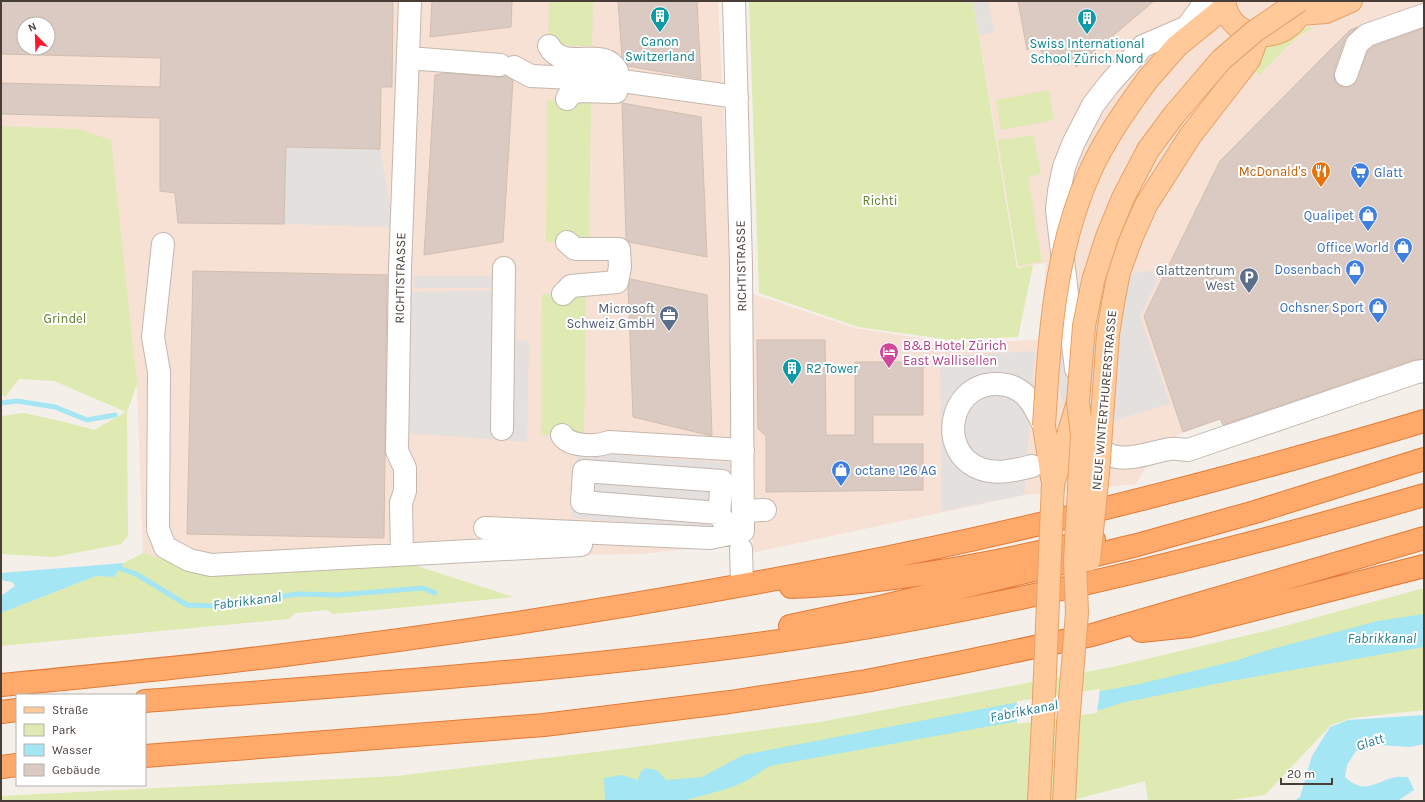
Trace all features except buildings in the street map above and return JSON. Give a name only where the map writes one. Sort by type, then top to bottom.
[{"type":"highway","points":[[1,685],[286,655],[557,617],[710,591],[964,541],[1142,499],[1275,464],[1424,421]]},
{"type":"highway","points":[[710,591],[841,585],[974,566],[1109,537],[1424,459]]},
{"type":"highway","points":[[696,653],[797,624],[884,606],[1137,545],[1255,512],[1424,459]]},
{"type":"highway","points":[[146,701],[493,674],[696,653],[881,625],[1047,593],[1241,547],[1424,495]]},
{"type":"highway","points":[[146,756],[499,729],[684,709],[775,696],[912,672],[1092,635],[1424,538]]},
{"type":"highway","points":[[1092,635],[1189,626],[1424,566]]},
{"type":"highway","points":[[1,712],[16,710]]},
{"type":"highway","points":[[1,767],[16,766]]},
{"type":"main road","points":[[1260,36],[1270,36],[1286,29],[1301,5],[1326,12],[1351,1]]},
{"type":"main road","name":"NEUE WINTERTHURERSTRASSE","points":[[1039,801],[1053,484],[1044,426],[1052,316],[1062,253],[1070,225],[1089,173],[1120,118],[1148,79],[1177,46],[1224,4],[1230,18],[1238,27],[1248,33],[1260,36],[1256,41],[1249,60],[1172,162],[1146,205],[1131,239],[1119,272],[1108,334],[1098,473],[1089,561],[1077,613]]},
{"type":"main road","name":"NEUE WINTERTHURERSTRASSE","points":[[1064,801],[1068,724],[1077,613],[1075,561],[1082,434],[1078,402],[1084,326],[1093,281],[1107,238],[1123,198],[1148,150],[1178,110],[1221,60],[1255,31],[1301,5]]},
{"type":"main road","name":"NEUE WINTERTHURERSTRASSE","points":[[1053,484],[1078,402]]},
{"type":"street","name":"RICHTISTRASSE","points":[[402,554],[402,503],[405,491],[405,468],[397,451],[400,269],[415,59],[410,1]]},
{"type":"street","points":[[424,1],[415,59],[507,66],[531,76],[616,80],[737,96]]},
{"type":"street","name":"RICHTISTRASSE","points":[[734,1],[743,450],[739,531],[742,585]]},
{"type":"street","points":[[1204,1],[1201,8],[1187,27],[1143,46],[1127,66],[1110,83],[1086,118],[1073,144],[1064,168],[1057,210],[1073,350],[1078,383],[1089,426],[1097,445],[1113,457],[1130,457],[1170,449],[1188,450],[1417,372],[1424,371]]},
{"type":"street","points":[[1346,75],[1357,44],[1367,35],[1424,15]]},
{"type":"street","points":[[549,46],[552,52],[563,58],[602,59],[609,62],[616,71],[616,92],[578,91],[569,95],[567,99]]},
{"type":"street","points":[[1127,66],[1177,46]]},
{"type":"street","points":[[563,294],[571,286],[617,282],[620,267],[619,249],[575,249],[567,242]]},
{"type":"street","points":[[163,244],[153,337],[158,372],[158,529],[165,547],[189,560],[212,565],[584,545],[603,533]]},
{"type":"street","points":[[502,429],[504,268]]},
{"type":"street","points":[[1032,466],[998,471],[981,469],[970,464],[956,446],[953,436],[954,415],[959,404],[966,395],[983,386],[1000,384],[1011,386],[1024,394],[1033,403],[1044,426]]},
{"type":"street","points":[[562,435],[564,439],[577,443],[602,445],[609,442],[743,450]]},
{"type":"street","points":[[719,513],[722,481],[584,471],[582,502],[719,513],[739,531]]},
{"type":"street","points":[[485,528],[710,538],[739,531],[765,510]]},
{"type":"shaded area","points":[[1,1],[718,1],[732,287],[855,328],[951,343],[1040,340],[1046,263],[1018,267],[973,1],[1424,1],[1424,360],[1418,360],[1224,426],[1220,419],[1183,432],[1167,444],[1148,463],[1136,484],[1024,495],[751,553],[753,540],[640,554],[548,555],[201,572],[143,553],[137,384],[79,129],[1,126]]},
{"type":"shaded area","points":[[973,1],[988,1],[994,32],[979,36]]},
{"type":"shaded area","points":[[286,147],[380,149],[394,227],[284,224]]},
{"type":"shaded area","points":[[1153,270],[1157,281],[1140,316],[1170,404],[1073,432],[1045,348],[1074,284]]},
{"type":"shaded area","points":[[413,276],[493,276],[493,288],[414,288]]},
{"type":"shaded area","points":[[511,290],[511,340],[529,341],[527,442],[409,433],[411,292]]},
{"type":"shaded area","points":[[1035,351],[1024,495],[942,511],[940,356]]},
{"type":"shaded area","points":[[577,452],[730,463],[731,515],[716,528],[572,518]]},
{"type":"green space","points":[[549,1],[593,1],[592,46],[548,45]]},
{"type":"green space","name":"Richti","points":[[749,1],[973,1],[1017,268],[1033,265],[1018,337],[951,340],[858,327],[759,293]]},
{"type":"green space","points":[[1315,27],[1298,36],[1259,75],[1255,71],[1263,50],[1273,41],[1295,31]]},
{"type":"green space","points":[[1049,90],[1054,120],[1001,130],[996,100]]},
{"type":"green space","points":[[547,100],[591,100],[589,241],[546,242]]},
{"type":"green space","name":"Grindel","points":[[1,126],[79,129],[111,140],[137,384],[127,412],[128,536],[121,544],[54,557],[1,554],[1,416],[24,413],[94,430],[126,412],[54,381],[19,379],[5,397],[1,394]]},
{"type":"green space","points":[[1034,135],[1041,174],[1028,177],[1042,262],[1018,266],[998,140]]},
{"type":"green space","points":[[542,294],[586,294],[584,435],[541,435]]},
{"type":"green space","points":[[143,553],[201,572],[404,562],[514,597],[333,614],[327,610],[295,613],[289,619],[1,646],[1,613],[96,576],[114,577],[124,563]]},
{"type":"green space","points":[[1424,588],[1424,710],[1352,718],[1331,725],[1265,795],[1223,801],[1148,801],[1145,781],[1069,801],[1,801],[1,796],[397,776],[612,750],[820,722],[1112,667],[1270,630]]},
{"type":"water","points":[[124,563],[114,577],[96,576],[1,613],[1,596],[15,586],[12,582],[1,580],[1,573]]},
{"type":"water","name":"Fabrikkanal","points":[[1424,614],[1424,647],[1225,682],[1121,703],[1100,710],[1002,724],[770,766],[748,780],[730,788],[683,801],[605,801],[604,778],[622,775],[638,780],[640,773],[645,768],[657,770],[666,780],[702,777],[743,755],[1008,704],[1139,684],[1235,661],[1268,650],[1378,621]]},
{"type":"water","points":[[1424,715],[1424,744],[1410,747],[1377,745],[1356,751],[1347,765],[1345,777],[1358,785],[1363,786],[1373,785],[1394,777],[1408,777],[1414,790],[1399,800],[1294,801],[1300,797],[1312,756],[1330,727],[1348,720]]},
{"type":"pier","points":[[1100,689],[1097,713],[1017,724],[1017,701]]},
{"type":"waterway","points":[[1,403],[17,401],[55,407],[87,420],[115,415]]},
{"type":"waterway","name":"Fabrikkanal","points":[[114,568],[119,568],[136,574],[187,605],[217,606],[297,594],[338,595],[423,588],[435,593]]},
{"type":"place","name":"Canon Switzerland","points":[[660,33]]},
{"type":"place","name":"Swiss International School Zürich Nord","points":[[1087,35]]},
{"type":"place","name":"McDonald's","points":[[1321,188]]},
{"type":"place","name":"Glatt","points":[[1360,189]]},
{"type":"place","name":"Qualipet","points":[[1368,232]]},
{"type":"place","name":"Office World","points":[[1403,264]]},
{"type":"place","name":"Dosenbach","points":[[1355,286]]},
{"type":"place","name":"Glattzentrum West","points":[[1249,294]]},
{"type":"place","name":"Ochsner Sport","points":[[1378,324]]},
{"type":"place","name":"Microsoft Schweiz GmbH","points":[[669,332]]},
{"type":"place","name":"B&B Hotel Zürich East Wallisellen","points":[[889,369]]},
{"type":"place","name":"R2 Tower","points":[[792,385]]},
{"type":"place","name":"octane 126 AG","points":[[841,487]]}]
